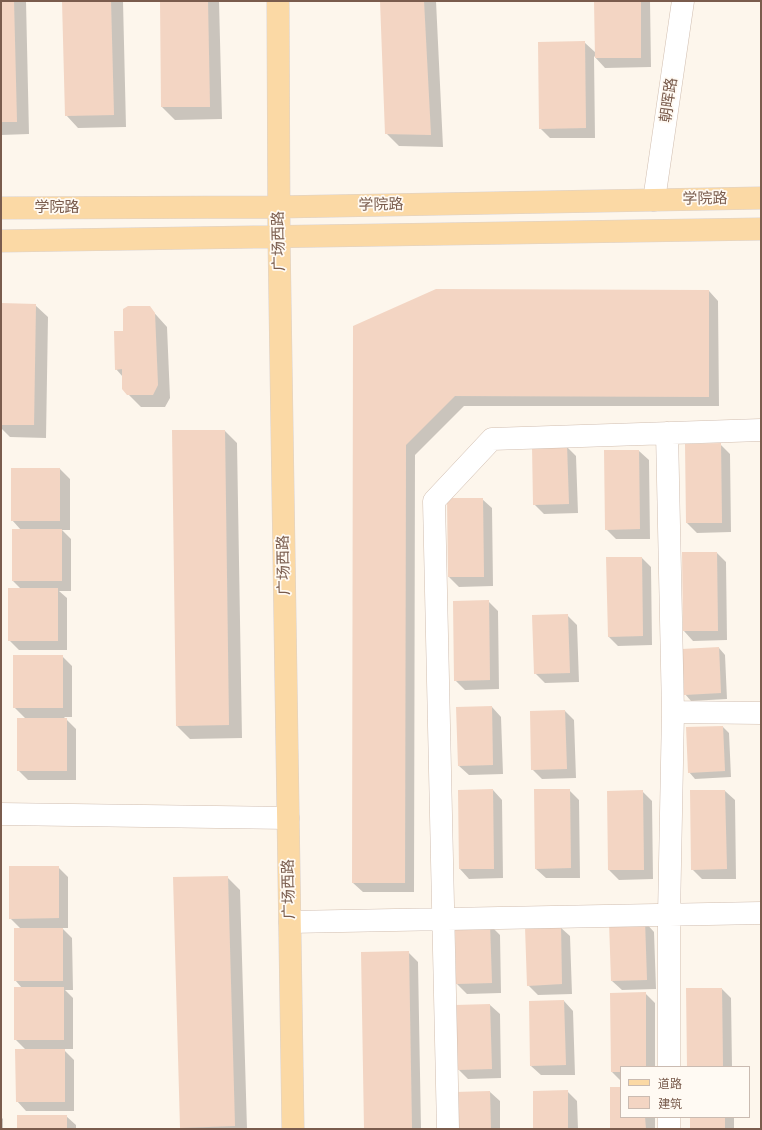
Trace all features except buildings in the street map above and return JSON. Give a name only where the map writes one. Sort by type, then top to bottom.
[{"type":"main road","name":"广场西路","points":[[278,1],[278,207],[293,1129]]},
{"type":"main road","name":"学院路","points":[[1,208],[278,207],[761,198]]},
{"type":"main road","name":"学院路","points":[[1,241],[279,238],[761,229]]},
{"type":"street","name":"朝晖路","points":[[654,200],[683,1]]},
{"type":"street","points":[[448,1129],[434,501],[492,439],[761,430]]},
{"type":"street","points":[[667,433],[672,712],[668,915],[669,1066]]},
{"type":"street","points":[[672,712],[761,713]]},
{"type":"street","points":[[1,814],[288,818]]},
{"type":"street","points":[[290,922],[761,913]]},
{"type":"street","points":[[669,1118],[669,1129]]}]
